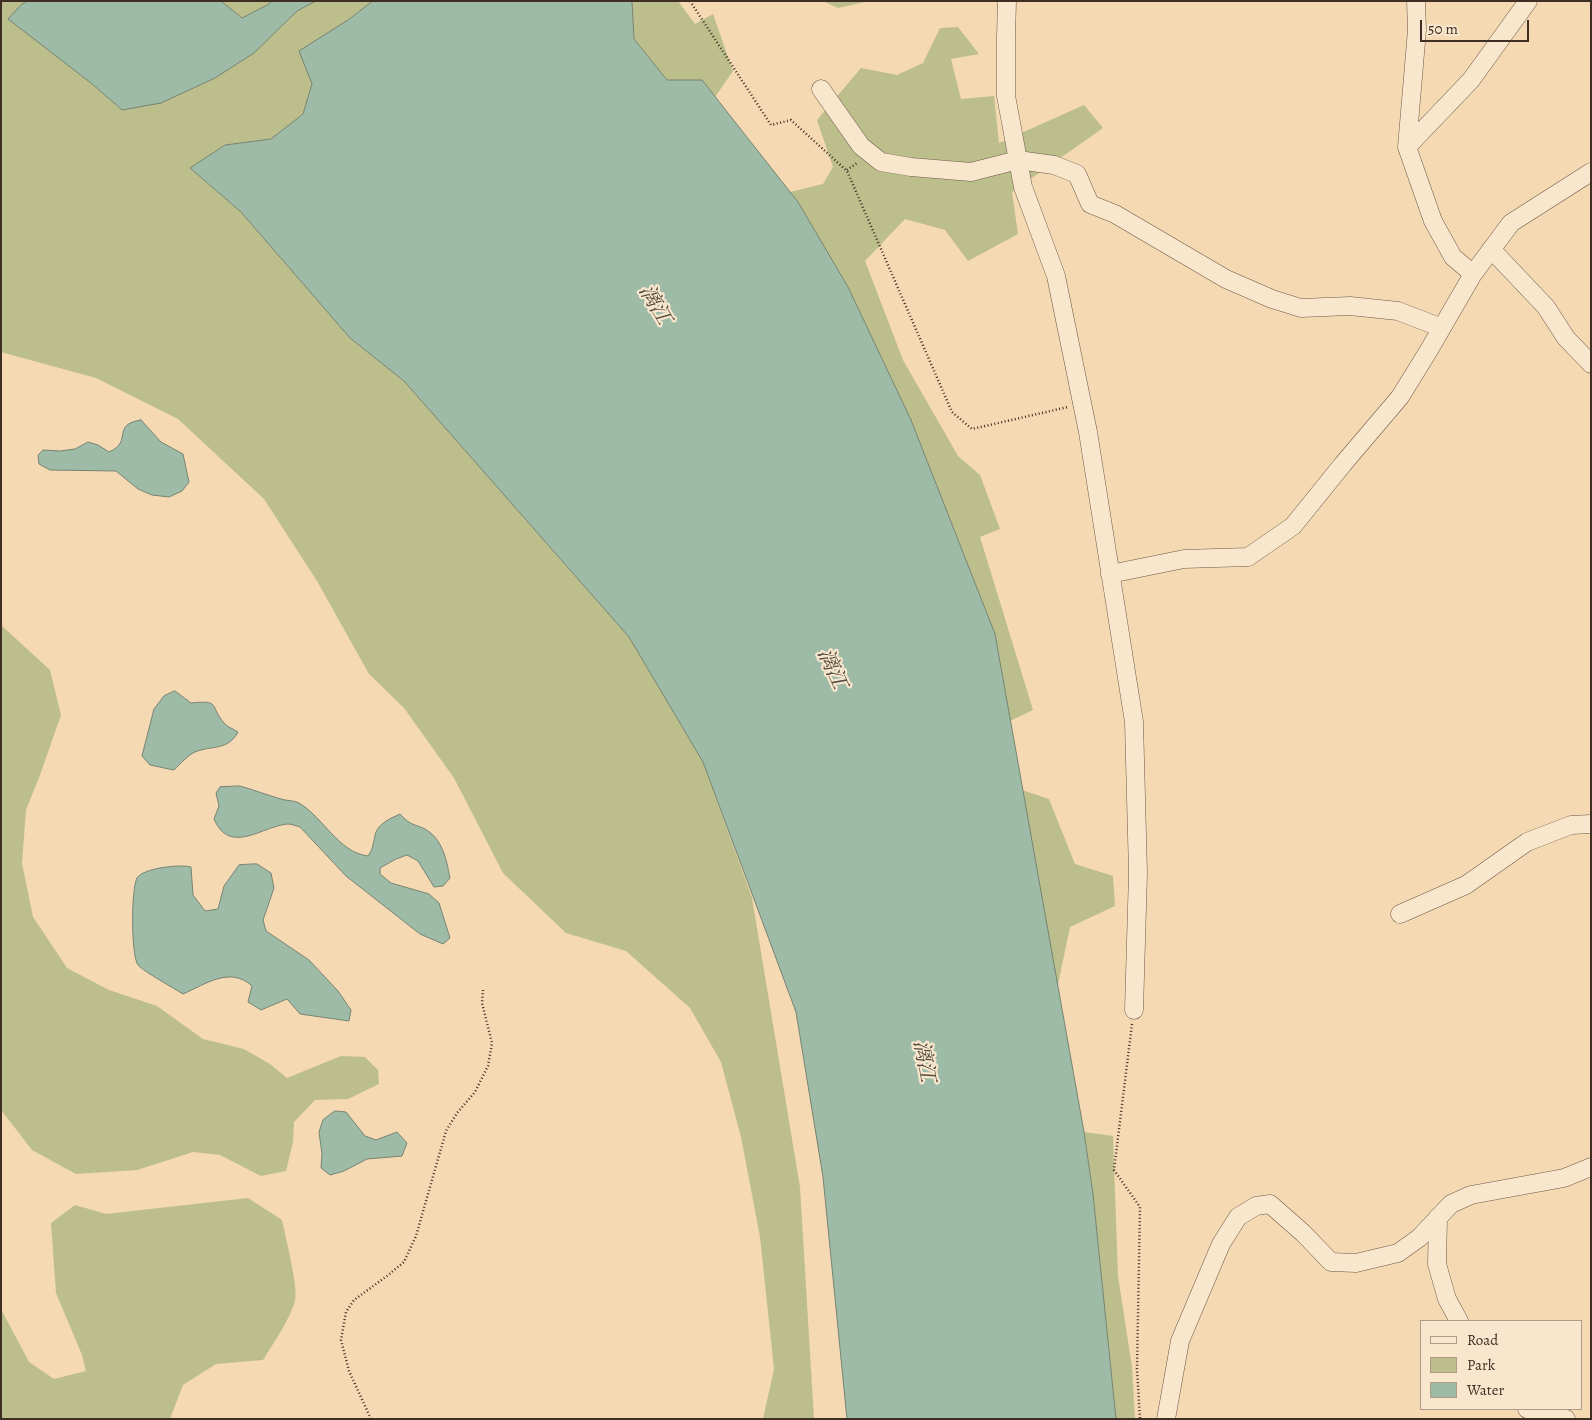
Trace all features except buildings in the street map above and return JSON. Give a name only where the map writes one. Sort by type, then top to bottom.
[{"type":"street","points":[[1008,1],[1006,96],[1023,187],[1056,276],[1082,404],[1134,722],[1138,872],[1134,1010]]},
{"type":"street","points":[[1416,1],[1417,30],[1407,147],[1433,221],[1453,256],[1473,274]]},
{"type":"street","points":[[1407,147],[1471,80],[1528,1]]},
{"type":"street","points":[[821,89],[861,146],[881,162],[911,167],[971,172],[1018,160],[1054,165],[1078,174],[1090,204],[1114,214],[1226,279],[1272,299],[1301,308],[1350,306],[1398,311],[1442,328]]},
{"type":"street","points":[[1110,574],[1184,559],[1248,557],[1293,526],[1400,397],[1473,274],[1511,223],[1591,172]]},
{"type":"street","points":[[1491,249],[1546,307],[1566,338],[1591,364]]},
{"type":"street","points":[[1400,914],[1466,885],[1527,842],[1571,825],[1591,824]]},
{"type":"street","points":[[1166,1419],[1180,1341],[1221,1244],[1238,1217],[1256,1206],[1270,1204],[1303,1233],[1331,1262],[1356,1263],[1398,1253],[1419,1238],[1451,1204],[1471,1195],[1564,1178],[1591,1167]]},
{"type":"street","points":[[1438,1218],[1438,1264],[1447,1299],[1458,1320]]},
{"type":"street","points":[[1531,1410],[1566,1419]]},
{"type":"path","points":[[690,1],[771,125],[791,120],[847,171],[952,412],[972,429],[1082,404]]},
{"type":"path","points":[[371,1419],[349,1371],[341,1340],[346,1312],[354,1300],[404,1262],[416,1236],[446,1131],[457,1113],[475,1092],[488,1066],[492,1044],[482,1003],[483,990]]},
{"type":"path","points":[[1134,1010],[1114,1170],[1140,1207],[1137,1369],[1140,1419]]},
{"type":"green space","points":[[1,1],[28,1],[21,5],[91,83],[122,110],[254,53],[297,11],[316,1],[373,1],[348,20],[312,84],[303,114],[271,139],[225,145],[190,168],[241,212],[350,338],[404,381],[629,637],[703,762],[752,898],[800,1187],[814,1419],[763,1419],[774,1369],[760,1237],[741,1137],[721,1062],[690,1008],[626,951],[566,933],[503,873],[454,778],[404,708],[369,674],[317,581],[264,499],[178,419],[96,378],[1,352]]},
{"type":"green space","points":[[221,1],[271,1],[269,4],[242,18]]},
{"type":"green space","points":[[632,1],[678,1],[695,24],[713,14],[733,71],[715,97],[702,80],[667,80],[634,39]]},
{"type":"green space","points":[[823,1],[869,1],[838,8]]},
{"type":"green space","points":[[958,27],[979,54],[951,59],[961,99],[994,96],[999,143],[1084,105],[1103,128],[1012,192],[1018,234],[968,261],[945,230],[905,219],[865,261],[903,360],[958,456],[980,475],[1000,529],[980,537],[1033,710],[1010,721],[995,634],[911,420],[848,287],[798,202],[790,192],[823,184],[833,167],[817,120],[861,68],[897,75],[923,63],[940,28]]},
{"type":"green space","points":[[1,625],[50,670],[61,715],[26,810],[22,863],[33,917],[67,968],[109,990],[157,1006],[203,1039],[244,1049],[270,1064],[287,1078],[341,1056],[365,1057],[378,1070],[379,1084],[348,1099],[315,1100],[294,1122],[293,1142],[286,1171],[261,1176],[220,1155],[193,1152],[137,1170],[76,1174],[32,1150],[1,1110]]},
{"type":"green space","points":[[1022,790],[1049,799],[1075,864],[1113,876],[1115,906],[1070,927],[1057,989]]},
{"type":"green space","points":[[1084,1132],[1113,1136],[1118,1276],[1132,1367],[1135,1419],[1116,1419],[1093,1194]]},
{"type":"green space","points":[[248,1198],[282,1220],[296,1295],[289,1316],[263,1360],[216,1364],[183,1385],[170,1419],[1,1419],[1,1309],[29,1362],[54,1379],[86,1371],[82,1355],[56,1293],[51,1223],[75,1205],[106,1214]]},
{"type":"water","points":[[28,1],[221,1],[242,18],[269,4],[271,1],[316,1],[297,11],[254,53],[215,78],[161,103],[122,110],[91,83],[8,19],[21,5]]},
{"type":"water","name":"漓江","points":[[373,1],[632,1],[634,39],[667,80],[702,80],[798,202],[848,287],[911,420],[995,634],[1084,1132],[1093,1194],[1116,1419],[847,1419],[823,1177],[796,1012],[703,762],[629,637],[404,381],[350,338],[241,212],[190,168],[225,145],[271,139],[303,114],[312,84],[299,51],[348,20]]},
{"type":"water","points":[[141,420],[161,442],[183,454],[189,482],[182,491],[169,497],[152,495],[138,489],[116,471],[50,470],[39,464],[38,455],[43,450],[60,451],[75,449],[88,442],[98,445],[109,452],[120,443],[126,426]]},
{"type":"water","points":[[175,691],[191,703],[211,703],[225,724],[238,732],[234,738],[224,745],[192,753],[174,770],[150,765],[142,756],[154,709],[164,696]]},
{"type":"water","points":[[240,786],[283,800],[299,803],[308,809],[348,848],[368,856],[380,826],[400,814],[410,823],[430,832],[439,843],[447,864],[450,878],[443,886],[434,887],[418,861],[407,855],[380,868],[380,874],[391,883],[429,894],[439,903],[450,938],[443,944],[420,934],[346,876],[300,827],[288,824],[247,836],[229,836],[221,830],[214,819],[219,806],[216,793],[220,787]]},
{"type":"water","points":[[257,864],[271,873],[274,888],[263,920],[266,931],[309,960],[338,991],[351,1010],[349,1021],[300,1014],[287,999],[261,1010],[248,1002],[252,986],[244,980],[235,977],[218,979],[183,994],[138,965],[133,936],[133,908],[137,878],[154,869],[179,866],[191,867],[193,895],[205,911],[218,909],[224,886],[239,865]]},
{"type":"water","points":[[335,1111],[346,1112],[365,1136],[376,1140],[397,1132],[407,1143],[402,1156],[367,1159],[344,1171],[330,1175],[321,1168],[322,1154],[319,1132],[323,1120]]}]
